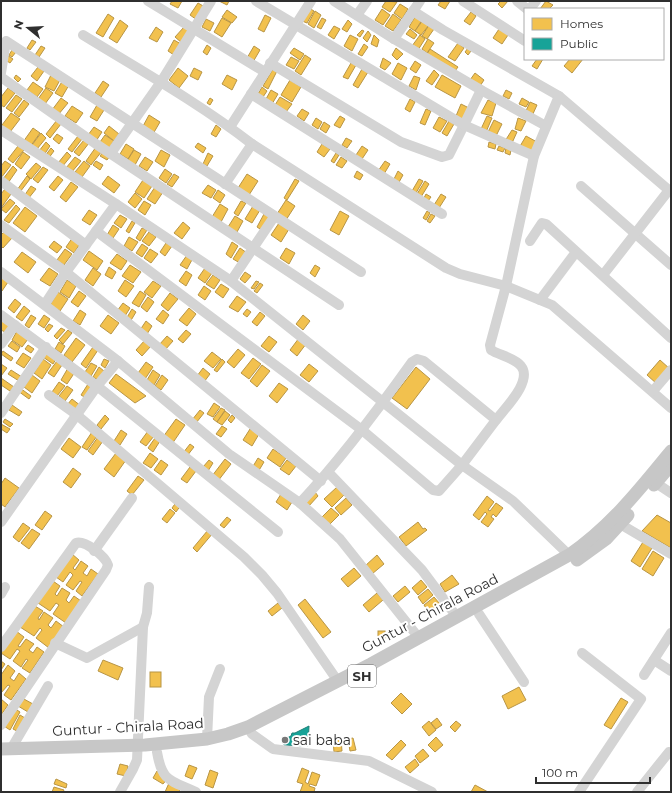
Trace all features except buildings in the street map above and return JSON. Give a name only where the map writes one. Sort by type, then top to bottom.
[{"type":"main road","name":"Guntur - Chirala Road","points":[[1,758],[137,749],[250,731],[337,680],[419,638],[569,555],[596,535],[613,519],[671,451]]},
{"type":"main road","name":"Guntur - Chirala Road","points":[[6,749],[137,749],[157,752],[207,748],[250,731],[479,614],[582,557],[606,539],[671,465]]},
{"type":"street","points":[[148,1],[194,30],[268,68],[401,142],[442,157],[449,155],[481,90]]},
{"type":"street","points":[[111,153],[161,82],[212,1]]},
{"type":"street","points":[[256,1],[464,125],[534,156]]},
{"type":"street","points":[[230,127],[311,1]]},
{"type":"street","points":[[357,15],[367,1]]},
{"type":"street","points":[[394,39],[420,1]]},
{"type":"street","points":[[463,1],[524,40]]},
{"type":"street","points":[[517,1],[528,8]]},
{"type":"street","points":[[336,2],[394,39],[546,126]]},
{"type":"street","points":[[413,10],[443,30],[559,96],[670,191],[603,275]]},
{"type":"street","points":[[83,35],[161,82],[230,127],[252,144],[446,268],[460,274],[506,286],[552,305],[568,317],[671,408]]},
{"type":"street","points":[[1,67],[6,41],[274,217],[361,272]]},
{"type":"street","points":[[1,77],[111,153],[339,305]]},
{"type":"street","points":[[251,94],[442,214]]},
{"type":"street","points":[[96,231],[362,430],[433,490],[439,491],[462,464],[522,386],[524,379],[522,366],[489,348],[506,286],[534,156],[559,96]]},
{"type":"street","points":[[1,130],[116,204],[231,281],[462,464],[513,501],[569,555]]},
{"type":"street","points":[[225,184],[252,144]]},
{"type":"street","points":[[1,181],[86,245]]},
{"type":"street","points":[[581,186],[671,265]]},
{"type":"street","points":[[45,304],[66,272],[116,204]]},
{"type":"street","points":[[231,281],[254,249],[274,217]]},
{"type":"street","points":[[530,241],[540,225],[544,223],[671,338]]},
{"type":"street","points":[[1,226],[66,272],[321,481]]},
{"type":"street","points":[[540,300],[576,252]]},
{"type":"street","points":[[1,272],[118,361],[229,454],[300,503],[340,539],[419,638]]},
{"type":"street","points":[[1,315],[97,386],[278,532]]},
{"type":"street","points":[[1,344],[15,325]]},
{"type":"street","points":[[1,413],[46,347]]},
{"type":"street","points":[[300,503],[321,481],[362,430],[412,362],[417,359],[421,359],[496,420]]},
{"type":"street","points":[[1,522],[97,386],[118,361]]},
{"type":"street","points":[[653,391],[671,370]]},
{"type":"street","points":[[49,395],[77,415],[257,570],[277,594],[337,680]]},
{"type":"street","points":[[328,472],[422,570],[457,617]]},
{"type":"street","points":[[656,483],[671,493]]},
{"type":"street","points":[[94,550],[132,498]]},
{"type":"street","points":[[620,524],[671,554]]},
{"type":"street","points":[[1,648],[76,543],[83,543],[94,550],[106,561],[106,570],[55,643],[1,725]]},
{"type":"street","points":[[120,792],[135,765],[143,627],[147,613],[149,587]]},
{"type":"street","points":[[479,614],[524,682]]},
{"type":"street","points":[[55,643],[87,658],[143,627]]},
{"type":"street","points":[[644,675],[671,633]]},
{"type":"street","points":[[579,792],[641,699],[582,654]]},
{"type":"street","points":[[654,660],[671,670]]},
{"type":"street","points":[[207,739],[209,697],[220,669]]},
{"type":"street","points":[[6,749],[48,686]]},
{"type":"street","points":[[250,731],[270,747],[369,761],[417,789],[432,792]]},
{"type":"street","points":[[157,752],[160,767],[165,776],[196,792]]},
{"type":"street","points":[[637,792],[668,752]]},
{"type":"place","name":"sai baba","points":[[285,740]]}]
